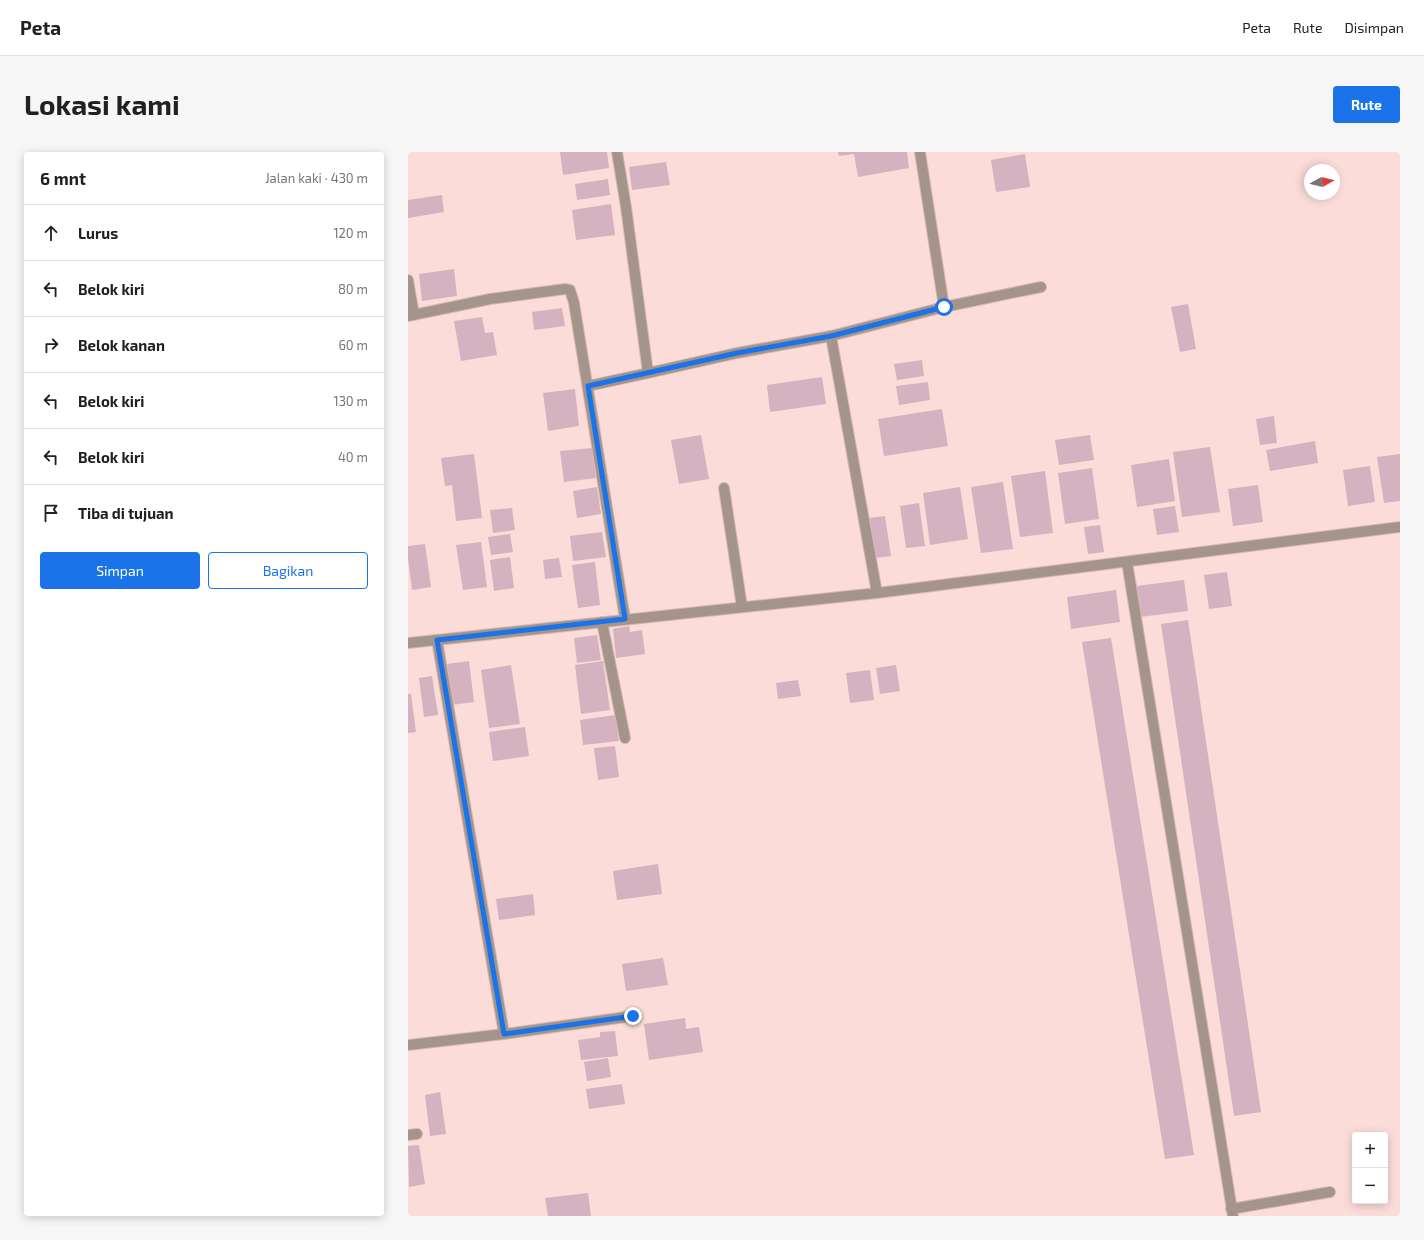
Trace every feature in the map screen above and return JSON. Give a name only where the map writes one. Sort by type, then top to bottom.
[{"type":"street","points":[[617,152],[648,374]]},
{"type":"street","points":[[920,152],[944,307]]},
{"type":"street","points":[[408,280],[411,316],[490,299],[565,288],[570,290],[574,303],[588,386],[625,619]]},
{"type":"street","points":[[588,386],[648,374],[737,353],[831,336],[944,307],[1041,287]]},
{"type":"street","points":[[831,336],[878,593]]},
{"type":"street","points":[[724,488],[742,607]]},
{"type":"street","points":[[408,643],[878,593],[1400,527]]},
{"type":"street","points":[[1127,562],[1232,1212],[1330,1192]]},
{"type":"street","points":[[602,622],[625,738]]},
{"type":"street","points":[[437,640],[504,1034]]},
{"type":"street","points":[[408,1045],[504,1034],[633,1016]]},
{"type":"building","points":[[560,152],[607,152],[609,168],[563,175]]},
{"type":"building","points":[[838,152],[907,152],[909,168],[858,177],[854,154],[839,156]]},
{"type":"building","points":[[1025,154],[1030,187],[996,192],[991,160]]},
{"type":"building","points":[[666,162],[670,185],[632,190],[629,167]]},
{"type":"building","points":[[608,179],[610,195],[577,200],[575,184]]},
{"type":"building","points":[[442,195],[444,212],[408,218],[408,200]]},
{"type":"building","points":[[611,204],[615,235],[576,240],[572,210]]},
{"type":"building","points":[[454,269],[457,296],[422,301],[419,274]]},
{"type":"building","points":[[1188,304],[1196,349],[1180,352],[1171,307]]},
{"type":"building","points":[[562,308],[565,326],[534,330],[532,312]]},
{"type":"building","points":[[482,317],[485,333],[493,332],[497,355],[461,361],[454,321]]},
{"type":"building","points":[[922,360],[924,376],[897,380],[894,364]]},
{"type":"building","points":[[822,377],[826,404],[770,412],[767,385]]},
{"type":"building","points":[[928,382],[930,400],[899,405],[896,386]]},
{"type":"building","points":[[575,389],[579,426],[548,431],[543,393]]},
{"type":"building","points":[[942,409],[948,446],[884,456],[878,419]]},
{"type":"building","points":[[1274,416],[1277,443],[1260,445],[1256,419]]},
{"type":"building","points":[[701,435],[709,479],[679,484],[671,440]]},
{"type":"building","points":[[1090,435],[1094,460],[1059,465],[1055,440]]},
{"type":"building","points":[[1315,441],[1318,463],[1270,471],[1266,450]]},
{"type":"building","points":[[1210,447],[1220,512],[1182,517],[1173,452]]},
{"type":"building","points":[[592,448],[596,478],[564,482],[560,451]]},
{"type":"building","points":[[474,454],[482,518],[456,521],[452,485],[445,486],[441,458]]},
{"type":"building","points":[[1400,454],[1400,501],[1384,503],[1377,457]]},
{"type":"building","points":[[1169,459],[1175,501],[1137,507],[1131,465]]},
{"type":"building","points":[[1370,466],[1375,502],[1348,506],[1343,470]]},
{"type":"building","points":[[1092,468],[1099,519],[1065,524],[1058,473]]},
{"type":"building","points":[[1045,471],[1053,533],[1020,537],[1011,476]]},
{"type":"building","points":[[1003,482],[1013,549],[981,553],[971,487]]},
{"type":"building","points":[[1258,485],[1263,522],[1233,526],[1228,489]]},
{"type":"building","points":[[597,487],[601,514],[577,518],[573,491]]},
{"type":"building","points":[[960,487],[968,539],[930,545],[923,493]]},
{"type":"building","points":[[919,503],[925,546],[906,548],[900,506]]},
{"type":"building","points":[[1175,506],[1179,532],[1157,535],[1153,509]]},
{"type":"building","points":[[512,508],[515,530],[493,533],[490,510]]},
{"type":"building","points":[[885,516],[891,556],[875,558],[869,518]]},
{"type":"building","points":[[1100,525],[1104,552],[1088,554],[1084,527]]},
{"type":"building","points":[[602,532],[606,557],[573,561],[570,536]]},
{"type":"building","points":[[510,534],[513,552],[491,555],[488,537]]},
{"type":"building","points":[[481,542],[487,587],[463,590],[456,545]]},
{"type":"building","points":[[425,544],[431,587],[412,590],[408,546]]},
{"type":"building","points":[[510,557],[514,588],[494,591],[490,560]]},
{"type":"building","points":[[559,558],[562,577],[545,579],[543,560]]},
{"type":"building","points":[[595,562],[600,605],[578,608],[572,565]]},
{"type":"building","points":[[1227,572],[1232,606],[1209,609],[1204,575]]},
{"type":"building","points":[[1184,580],[1188,611],[1140,617],[1136,586]]},
{"type":"building","points":[[1116,590],[1120,622],[1071,629],[1067,597]]},
{"type":"building","points":[[1188,620],[1261,1112],[1234,1116],[1161,624]]},
{"type":"building","points":[[629,626],[630,632],[642,630],[645,654],[616,658],[613,629]]},
{"type":"building","points":[[597,635],[601,660],[577,663],[574,638]]},
{"type":"building","points":[[1111,638],[1194,1155],[1165,1159],[1082,642]]},
{"type":"building","points":[[469,661],[474,702],[452,705],[447,664]]},
{"type":"building","points":[[603,661],[610,710],[581,714],[575,665]]},
{"type":"building","points":[[511,665],[520,724],[489,728],[481,670]]},
{"type":"building","points":[[896,665],[900,691],[880,694],[876,668]]},
{"type":"building","points":[[870,670],[874,700],[850,703],[846,673]]},
{"type":"building","points":[[432,676],[438,715],[424,717],[419,678]]},
{"type":"building","points":[[798,680],[801,696],[778,699],[776,683]]},
{"type":"building","points":[[408,694],[411,694],[416,732],[408,733]]},
{"type":"building","points":[[615,715],[619,741],[583,745],[580,720]]},
{"type":"building","points":[[525,727],[529,756],[493,761],[489,732]]},
{"type":"building","points":[[615,746],[619,777],[598,780],[594,748]]},
{"type":"building","points":[[658,864],[662,894],[617,900],[613,871]]},
{"type":"building","points":[[533,894],[535,915],[499,920],[496,899]]},
{"type":"building","points":[[663,958],[668,985],[626,991],[622,964]]},
{"type":"building","points":[[685,1018],[686,1029],[699,1027],[703,1052],[649,1060],[644,1024]]},
{"type":"building","points":[[615,1031],[618,1056],[581,1060],[578,1040],[600,1037],[600,1032]]},
{"type":"building","points":[[608,1058],[611,1077],[587,1081],[584,1062]]},
{"type":"building","points":[[622,1084],[625,1104],[589,1109],[586,1089]]},
{"type":"building","points":[[440,1092],[446,1134],[430,1136],[425,1095]]},
{"type":"building","points":[[419,1145],[425,1184],[409,1187],[408,1146]]},
{"type":"building","points":[[588,1193],[591,1216],[548,1216],[545,1198]]},
{"type":"route","points":[[633,1016],[504,1034],[437,640],[625,619],[588,386],[648,374],[737,353],[831,336],[944,307]]}]
